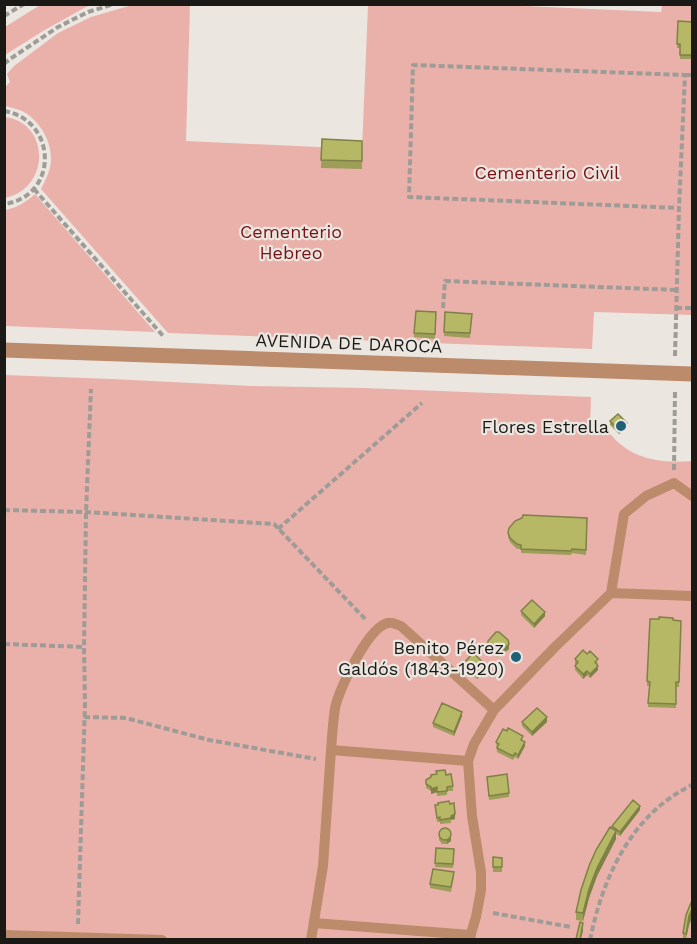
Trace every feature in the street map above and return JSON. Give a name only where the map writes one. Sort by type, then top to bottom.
[{"type":"street","name":"AVENIDA DE DAROCA","points":[[4,350],[693,374]]},
{"type":"lane","points":[[315,923],[470,937],[481,891],[481,872],[472,816],[468,761],[474,744],[494,710],[611,593],[624,514],[646,496],[674,483],[693,496]]},
{"type":"lane","points":[[611,593],[693,596]]},
{"type":"lane","points":[[311,939],[323,866],[335,708],[341,689],[370,637],[380,626],[390,622],[401,626],[494,710]]},
{"type":"lane","points":[[330,756],[468,761]]},
{"type":"lane","points":[[4,935],[162,939]]},
{"type":"path","points":[[4,16],[24,4]]},
{"type":"path","points":[[4,64],[58,27],[88,12],[114,4]]},
{"type":"path","points":[[679,208],[409,197],[413,65],[693,75]]},
{"type":"path","points":[[674,483],[676,290],[685,75]]},
{"type":"path","points":[[4,111],[20,115],[32,124],[40,135],[45,149],[45,163],[34,189],[23,198],[4,204]]},
{"type":"path","points":[[34,189],[165,338]]},
{"type":"path","points":[[443,308],[445,281],[676,290]]},
{"type":"path","points":[[676,308],[693,308]]},
{"type":"path","points":[[77,937],[84,717],[86,512],[91,389]]},
{"type":"path","points":[[278,529],[422,403]]},
{"type":"path","points":[[4,510],[86,512],[274,524],[376,630]]},
{"type":"path","points":[[4,644],[84,647]]},
{"type":"path","points":[[84,717],[126,718],[209,740],[330,756]]},
{"type":"path","points":[[590,939],[599,902],[613,866],[632,836],[649,816],[680,791],[693,785]]},
{"type":"path","points":[[478,911],[571,927]]},
{"type":"green space","points":[[536,4],[523,6],[661,12],[662,5],[692,5],[692,315],[594,312],[592,349],[168,333],[41,189],[51,163],[46,137],[42,129],[29,116],[22,111],[5,106],[4,88],[10,82],[7,74],[14,66],[58,33],[91,17],[132,5],[190,5],[186,141],[362,149],[368,5]]},
{"type":"green space","points":[[40,5],[93,5],[43,31],[5,55],[5,27]]},
{"type":"green space","points":[[5,117],[20,122],[31,131],[37,143],[39,156],[37,170],[30,182],[20,192],[5,198]]},
{"type":"green space","points":[[35,194],[155,332],[5,326],[5,210],[21,204]]},
{"type":"green space","points":[[5,375],[591,397],[590,428],[606,429],[627,449],[644,457],[673,462],[692,461],[692,939],[5,940]]},
{"type":"building","points":[[678,21],[693,22],[693,55],[680,55],[680,44],[677,44]]},
{"type":"building","points":[[322,139],[362,141],[362,161],[321,160]]},
{"type":"building","points":[[416,311],[436,312],[435,334],[414,333]]},
{"type":"building","points":[[445,312],[472,314],[470,333],[444,332]]},
{"type":"building","points":[[618,414],[627,423],[619,430],[610,421]]},
{"type":"building","points":[[523,515],[587,518],[586,550],[521,549],[521,545],[510,538],[508,533],[509,528]]},
{"type":"building","points":[[532,600],[545,612],[534,624],[521,611]]},
{"type":"building","points":[[659,617],[681,621],[676,704],[648,703],[650,619],[659,619]]},
{"type":"building","points":[[496,632],[508,640],[509,644],[496,653],[488,641]]},
{"type":"building","points":[[583,650],[587,654],[590,651],[598,659],[595,662],[598,666],[590,674],[587,671],[583,674],[575,666],[578,662],[575,659]]},
{"type":"building","points":[[473,653],[486,665],[477,675],[464,663]]},
{"type":"building","points":[[442,703],[462,712],[454,732],[433,723]]},
{"type":"building","points":[[537,708],[547,717],[532,732],[522,722]]},
{"type":"building","points":[[508,728],[523,736],[521,740],[525,742],[518,755],[515,753],[513,756],[497,748],[499,744],[496,742],[503,729],[507,731]]},
{"type":"building","points":[[445,770],[446,775],[451,774],[453,786],[447,787],[447,791],[437,792],[437,787],[431,789],[426,784],[426,780],[431,775],[437,774],[436,771]]},
{"type":"building","points":[[507,774],[509,793],[489,796],[487,777]]},
{"type":"building","points":[[633,800],[640,806],[620,832],[612,826]]},
{"type":"building","points":[[449,801],[450,804],[454,803],[455,814],[451,818],[440,820],[440,817],[437,818],[435,805]]},
{"type":"building","points":[[610,827],[616,831],[597,868],[583,913],[576,912],[589,866]]},
{"type":"building","points":[[447,828],[451,834],[447,840],[443,840],[439,832]]},
{"type":"building","points":[[436,848],[454,849],[453,864],[435,863]]},
{"type":"building","points":[[493,857],[502,858],[502,867],[493,867]]},
{"type":"building","points":[[433,869],[454,872],[451,887],[430,884]]},
{"type":"building","points":[[693,898],[686,934],[683,933],[686,915]]},
{"type":"building","points":[[580,922],[583,923],[580,939],[576,939]]},
{"type":"place","name":"Flores Estrella","points":[[621,426]]},
{"type":"place","name":"Benito Pérez Galdós (1843-1920)","points":[[516,657]]},
{"type":"park label","name":"Cementerio Civil","points":[[547,172]]},
{"type":"park label","name":"Cementerio Hebreo","points":[[291,241]]}]
